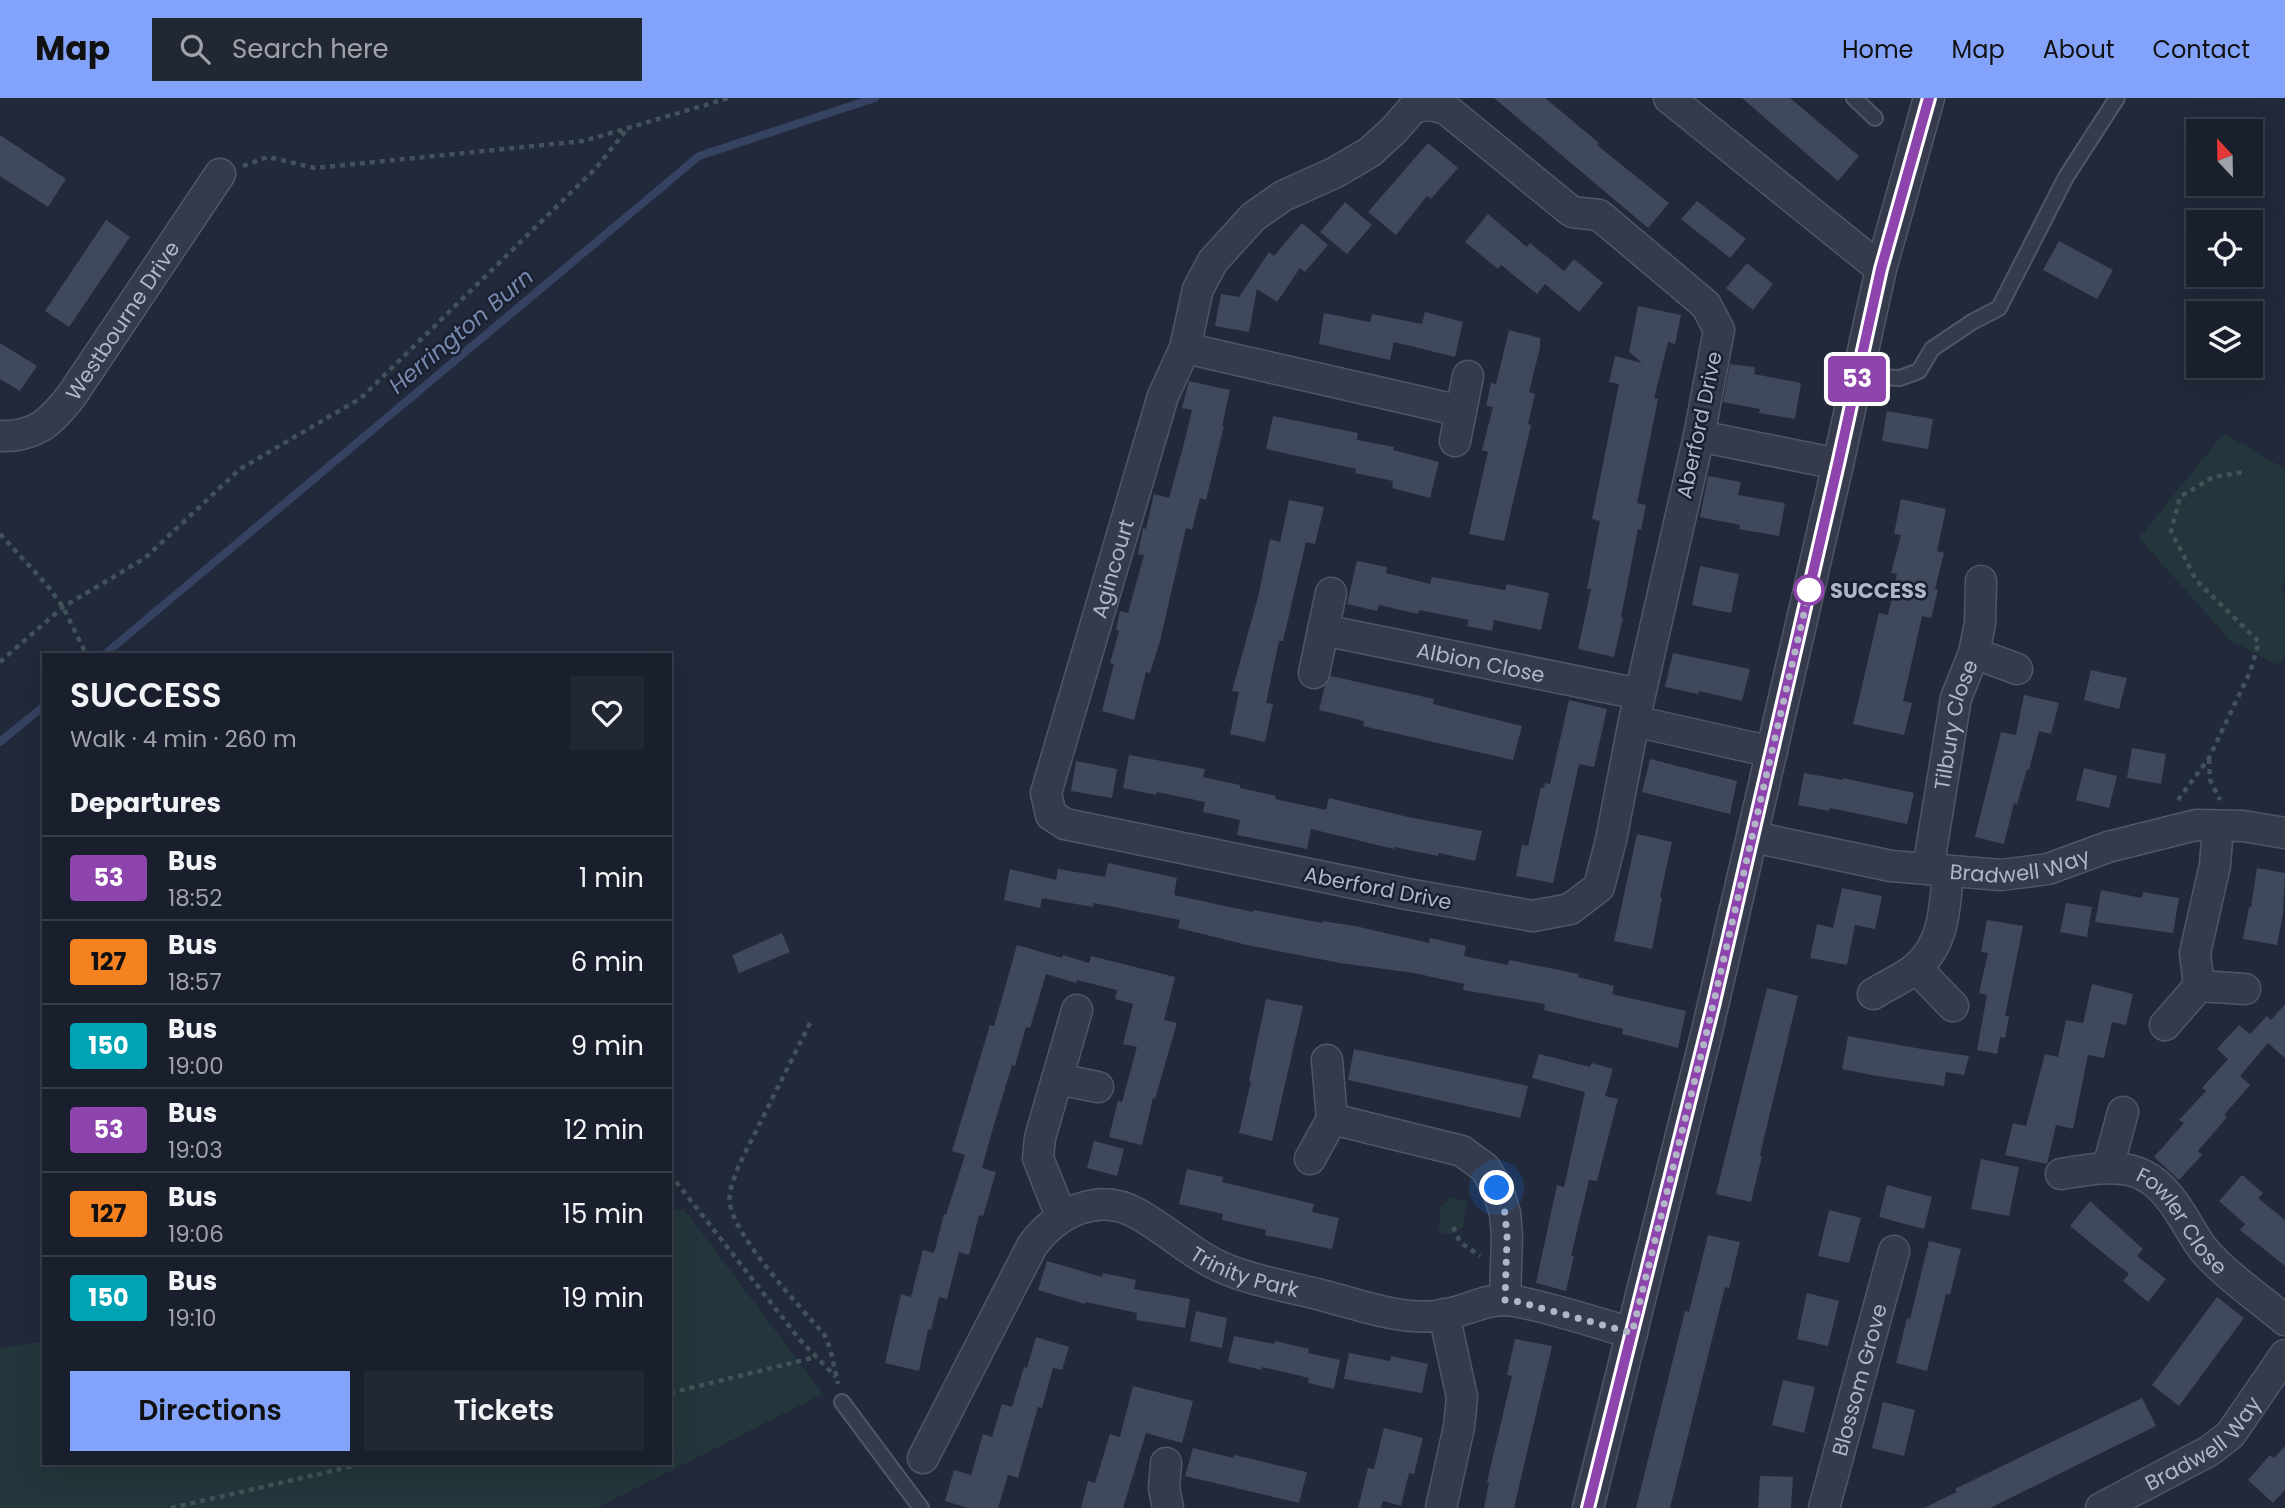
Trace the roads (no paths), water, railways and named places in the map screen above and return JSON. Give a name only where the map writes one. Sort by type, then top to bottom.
[{"type":"street","points":[[1669,98],[1881,269]]},
{"type":"street","points":[[1588,1508],[1753,836],[1881,269],[1929,98]]},
{"type":"street","name":"Agincourt","points":[[1046,793],[1163,396],[1185,348],[1198,289],[1213,261],[1253,217],[1283,196],[1336,172],[1370,152],[1414,107],[1430,105]]},
{"type":"street","name":"Aberford Drive","points":[[1046,793],[1051,816],[1065,824],[1407,894],[1533,916],[1570,909],[1599,887],[1699,436],[1719,330],[1706,306],[1600,215],[1572,212],[1446,109],[1430,105]]},
{"type":"street","name":"Westbourne Drive","points":[[0,436],[19,436],[41,428],[56,415],[80,384],[220,174]]},
{"type":"street","points":[[1185,348],[1461,411]]},
{"type":"street","points":[[1455,441],[1468,376]]},
{"type":"street","points":[[1699,436],[1838,464]]},
{"type":"street","name":"Tilbury Close","points":[[1916,968],[1938,938],[1943,919],[1938,870],[1956,698],[1974,653],[1980,623],[1981,582]]},
{"type":"street","points":[[1314,673],[1331,593]]},
{"type":"street","name":"Albion Close","points":[[1323,630],[1637,708]]},
{"type":"street","points":[[1974,653],[2017,669]]},
{"type":"street","points":[[1637,708],[1772,752]]},
{"type":"street","name":"Bradwell Way","points":[[1753,836],[1891,866],[2001,875],[2048,869],[2153,834],[2196,825],[2285,833]]},
{"type":"street","points":[[2165,1025],[2199,986],[2195,953],[2225,826]]},
{"type":"street","points":[[1873,993],[1916,968],[1953,1006]]},
{"type":"street","points":[[2199,986],[2245,989]]},
{"type":"street","points":[[1061,1216],[1038,1158],[1040,1138],[1077,1010]]},
{"type":"street","points":[[1310,1159],[1332,1119],[1327,1060]]},
{"type":"street","points":[[1057,1079],[1098,1087]]},
{"type":"street","points":[[2108,1167],[2123,1112]]},
{"type":"street","points":[[1332,1119],[1462,1151],[1485,1168],[1497,1188],[1505,1213],[1505,1300]]},
{"type":"street","name":"Fowler Close","points":[[2061,1174],[2108,1167],[2136,1171],[2156,1182],[2180,1212],[2205,1251],[2285,1320]]},
{"type":"street","name":"Trinity Park","points":[[923,1458],[1032,1246],[1044,1229],[1061,1216],[1079,1208],[1120,1207],[1137,1213],[1192,1253],[1239,1274],[1388,1311],[1413,1316],[1444,1314],[1489,1300],[1512,1300],[1632,1333]]},
{"type":"street","name":"Blossom Grove","points":[[1824,1508],[1895,1251]]},
{"type":"street","points":[[1441,1508],[1460,1427],[1462,1397],[1444,1314]]},
{"type":"street","name":"Bradwell Way","points":[[2101,1508],[2209,1451],[2230,1435],[2285,1355]]},
{"type":"street","points":[[1166,1463],[1164,1488],[1168,1508]]},
{"type":"lane","points":[[1854,98],[1875,118]]},
{"type":"lane","points":[[1858,376],[1900,379],[1919,371],[1932,349],[1998,308],[2066,177],[2117,98]]},
{"type":"lane","points":[[842,1402],[921,1508]]},
{"type":"waterway","name":"Herrington Burn","points":[[106,653],[699,156],[875,98]]},
{"type":"waterway","name":"Herrington Burn","points":[[0,742],[42,708]]},
{"type":"place","name":"SUCCESS","points":[[1809,590]]}]
